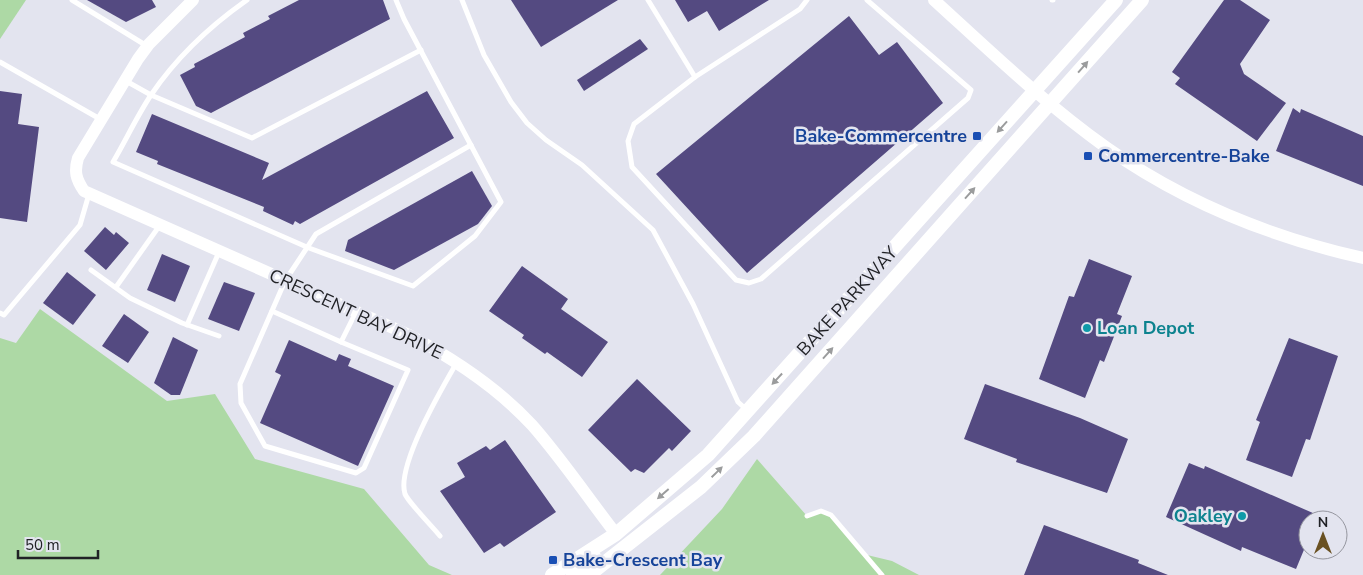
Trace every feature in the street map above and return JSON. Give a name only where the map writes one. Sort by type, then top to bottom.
[{"type":"main road","name":"BAKE PARKWAY","points":[[552,575],[616,534],[708,455],[1116,0]]},
{"type":"main road","name":"BAKE PARKWAY","points":[[589,575],[701,487],[754,436],[1142,0]]},
{"type":"main road","points":[[572,575],[599,557],[616,540],[616,534]]},
{"type":"street","points":[[92,196],[77,180],[75,169],[78,158],[124,79],[147,47],[192,0]]},
{"type":"street","points":[[934,0],[1034,91],[1106,147],[1186,196],[1259,229],[1319,248],[1363,258]]},
{"type":"street","name":"CRESCENT BAY DRIVE","points":[[92,196],[409,335],[457,362],[485,382],[532,425],[616,534]]},
{"type":"lane","points":[[72,0],[147,47]]},
{"type":"lane","points":[[247,0],[226,15],[179,59],[151,95],[113,162],[309,248],[413,286],[476,236],[501,202],[420,50],[396,0]]},
{"type":"lane","points":[[462,0],[484,55],[511,102],[527,123],[546,140],[582,165],[653,230],[693,304],[738,402],[748,411]]},
{"type":"lane","points":[[648,0],[694,76]]},
{"type":"lane","points":[[806,0],[800,8],[694,76],[634,124],[628,141],[632,167],[736,280],[748,283],[761,279],[968,98],[972,90],[867,0]]},
{"type":"lane","points":[[124,79],[151,95],[252,138],[420,50]]},
{"type":"lane","points":[[0,62],[101,119]]},
{"type":"lane","points":[[272,311],[408,370],[364,468],[356,473],[265,446],[241,403],[240,384],[285,281],[309,248],[316,234],[471,145]]},
{"type":"lane","points":[[0,314],[4,315],[80,225],[92,196]]},
{"type":"lane","points":[[116,288],[160,225]]},
{"type":"lane","points":[[187,325],[219,251]]},
{"type":"lane","points":[[91,270],[130,298],[187,325],[219,336]]},
{"type":"lane","points":[[341,342],[356,312]]},
{"type":"lane","points":[[440,536],[405,494],[405,468],[437,396],[457,362]]},
{"type":"lane","points":[[807,516],[821,512],[831,515],[882,575]]},
{"type":"green space","points":[[0,0],[26,0],[0,39]]},
{"type":"green space","points":[[40,309],[167,401],[215,394],[255,459],[364,489],[429,565],[452,575],[0,575],[0,338],[16,343]]},
{"type":"green space","points":[[757,459],[807,516],[821,511],[831,515],[863,554],[892,561],[919,575],[660,575],[722,509]]},
{"type":"building","points":[[87,0],[152,0],[156,7],[126,22]]},
{"type":"building","points":[[299,0],[383,0],[390,19],[211,113],[196,106],[180,75],[195,67],[194,64],[245,37],[243,33],[270,19],[268,16]]},
{"type":"building","points":[[511,0],[618,0],[541,47]]},
{"type":"building","points":[[675,0],[769,0],[719,31],[707,11],[688,22]]},
{"type":"building","points":[[1224,0],[1240,0],[1270,20],[1240,64],[1244,74],[1286,103],[1257,141],[1175,84],[1180,78],[1172,72]]},
{"type":"building","points":[[849,16],[879,55],[897,42],[943,103],[747,273],[656,174]]},
{"type":"building","points":[[640,39],[648,49],[584,91],[577,80]]},
{"type":"building","points":[[0,91],[22,94],[18,124],[39,127],[27,222],[0,218]]},
{"type":"building","points":[[427,91],[454,138],[300,224],[295,221],[293,225],[263,211],[264,207],[157,164],[158,161],[136,152],[152,114],[269,163],[262,180]]},
{"type":"building","points":[[1293,108],[1300,113],[1301,109],[1363,136],[1363,186],[1276,151]]},
{"type":"building","points":[[472,171],[492,206],[478,224],[394,270],[345,251],[348,240]]},
{"type":"building","points":[[105,227],[114,235],[116,232],[129,243],[106,270],[84,251]]},
{"type":"building","points":[[162,254],[190,266],[175,302],[147,290]]},
{"type":"building","name":"Loan Depot","points":[[1089,259],[1132,276],[1117,314],[1122,316],[1104,362],[1100,360],[1085,398],[1039,379],[1069,296],[1074,297]]},
{"type":"building","points":[[522,266],[568,299],[561,309],[608,342],[582,377],[547,352],[545,354],[522,338],[524,335],[489,311]]},
{"type":"building","points":[[67,272],[96,295],[73,325],[43,303]]},
{"type":"building","points":[[224,282],[255,293],[239,331],[208,319]]},
{"type":"building","points":[[124,314],[149,332],[128,363],[102,346]]},
{"type":"building","points":[[173,337],[198,350],[180,395],[171,395],[154,383]]},
{"type":"building","points":[[1289,338],[1338,356],[1310,440],[1306,439],[1292,477],[1246,460],[1260,422],[1256,420]]},
{"type":"building","points":[[289,340],[336,361],[339,354],[351,359],[348,366],[394,386],[358,466],[260,423],[281,375],[275,372]]},
{"type":"building","points":[[637,379],[691,431],[672,451],[669,448],[644,473],[635,469],[631,472],[588,430]]},
{"type":"building","points":[[985,384],[1080,418],[1128,439],[1107,493],[1016,462],[1017,459],[964,439]]},
{"type":"building","points":[[505,440],[556,512],[504,547],[500,543],[484,553],[440,491],[465,477],[457,463],[486,446],[490,450]]},
{"type":"building","name":"Oakley","points":[[1189,463],[1204,469],[1205,466],[1306,510],[1298,510],[1298,560],[1300,560],[1296,569],[1242,547],[1241,551],[1166,517]]},
{"type":"building","points":[[1044,525],[1139,560],[1138,563],[1168,575],[1024,575]]},
{"type":"place","name":"Bake-Commercentre","points":[[977,136]]},
{"type":"place","name":"Commercentre-Bake","points":[[1088,156]]},
{"type":"place","name":"Loan Depot","points":[[1087,328]]},
{"type":"place","name":"Oakley","points":[[1242,516]]},
{"type":"place","name":"Bake-Crescent Bay","points":[[553,560]]}]
